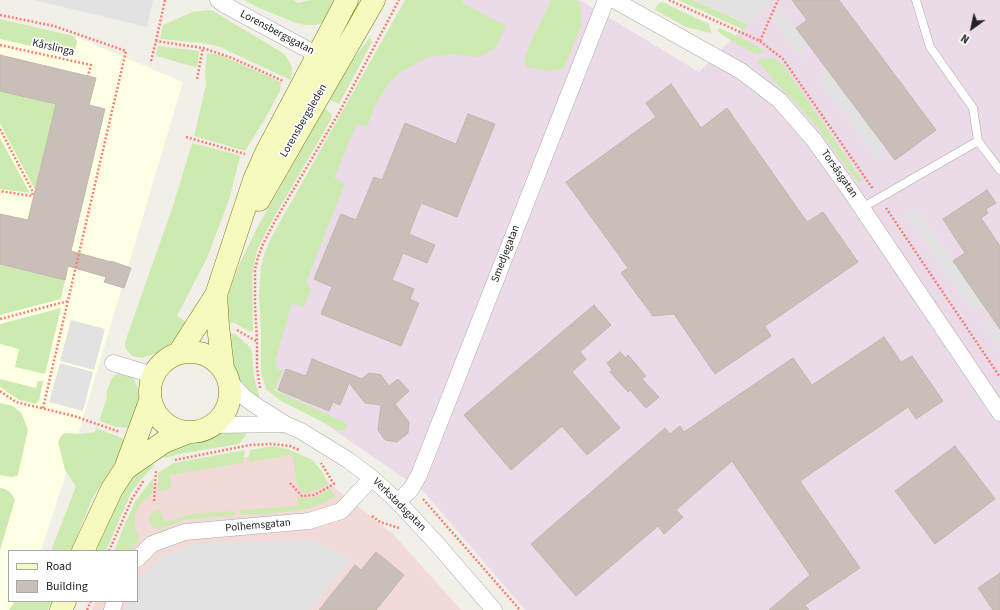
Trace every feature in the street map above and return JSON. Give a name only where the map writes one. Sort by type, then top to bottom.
[{"type":"street","name":"Lorensbergsgatan","points":[[218,0],[337,66]]},
{"type":"street","name":"Lorensbergsleden","points":[[307,96],[318,55],[348,0]]},
{"type":"street","name":"Lorensbergsleden","points":[[83,550],[112,489],[126,469],[150,401],[149,388],[153,375],[159,365],[168,357],[179,352],[216,295],[254,180],[266,153],[307,96],[337,66],[374,0]]},
{"type":"street","name":"Smedjegatan","points":[[398,502],[411,489],[419,475],[606,0]]},
{"type":"street","name":"Torsåsgatan","points":[[614,0],[741,70],[779,100],[814,140],[862,208],[1000,413]]},
{"type":"street","name":"Lorensbergsleden","points":[[126,469],[164,442],[189,432],[201,430],[213,425],[222,416],[228,405],[230,393],[218,326],[216,295]]},
{"type":"street","points":[[179,352],[198,352],[214,359],[226,374]]},
{"type":"street","points":[[113,363],[153,375]]},
{"type":"street","name":"Verkstadsgatan","points":[[226,374],[244,397],[285,424],[301,431],[348,460],[372,478],[398,502],[437,544],[494,610]]},
{"type":"street","points":[[150,401],[156,414],[162,422],[176,430],[189,432]]},
{"type":"street","name":"Verkstadsgatan","points":[[213,425],[285,424]]},
{"type":"street","name":"Polhemsgatan","points":[[138,558],[152,544],[185,532],[309,521],[341,511],[372,478]]},
{"type":"lane","points":[[916,0],[930,47],[974,108],[978,141],[1000,170]]},
{"type":"lane","points":[[862,208],[978,141]]},
{"type":"path","points":[[151,61],[165,0]]},
{"type":"path","points":[[263,394],[258,382],[257,368],[255,270],[258,257],[276,219],[340,111],[399,0]]},
{"type":"path","points":[[760,41],[778,0]]},
{"type":"path","points":[[0,15],[54,26],[126,51],[43,408]]},
{"type":"path","points":[[156,41],[204,48],[232,58],[280,80],[307,96],[340,111]]},
{"type":"path","name":"Kårslinga","points":[[0,45],[91,65],[88,76]]},
{"type":"path","points":[[197,79],[204,48]]},
{"type":"path","points":[[0,129],[33,192],[32,196],[0,191]]},
{"type":"path","points":[[186,136],[246,154],[245,159]]},
{"type":"path","points":[[0,319],[68,301]]},
{"type":"path","points":[[235,329],[257,342]]},
{"type":"path","points":[[0,391],[16,402],[80,418],[123,434]]},
{"type":"path","points":[[172,461],[250,444],[290,446],[305,453]]},
{"type":"path","points":[[290,483],[302,496],[314,494],[334,484],[320,462]]},
{"type":"path","points":[[152,472],[156,469],[154,501]]},
{"type":"path","points":[[109,550],[132,499],[148,475]]},
{"type":"shaded area","points":[[34,0],[153,0],[147,27]]},
{"type":"shaded area","points":[[414,0],[580,0],[699,72],[747,24],[777,0],[1000,0],[1000,610],[525,610],[424,492],[269,385],[327,156]]},
{"type":"shaded area","points":[[693,0],[777,0],[747,24]]},
{"type":"shaded area","points":[[778,4],[807,42],[802,59],[773,20]]},
{"type":"shaded area","points":[[0,19],[74,36],[183,82],[72,455],[41,550],[8,550],[8,602],[25,602],[22,610],[0,610]]},
{"type":"shaded area","points":[[825,66],[883,144],[880,162],[821,83]]},
{"type":"shaded area","points":[[903,210],[921,214],[985,307],[971,308]]},
{"type":"shaded area","points":[[71,320],[105,329],[94,370],[60,361]]},
{"type":"shaded area","points":[[996,323],[1000,329],[1000,350],[982,324]]},
{"type":"shaded area","points":[[60,363],[93,372],[83,411],[49,402]]},
{"type":"shaded area","points":[[288,451],[394,535],[461,610],[92,610],[96,602],[138,602],[138,550],[118,550],[146,490],[181,466]]},
{"type":"shaded area","points":[[314,540],[352,559],[310,610],[124,610],[127,602],[138,602],[138,581],[158,559],[195,543]]},
{"type":"green space","points":[[244,0],[293,0],[298,3],[311,0],[340,0],[324,22],[315,25],[305,25],[293,22]]},
{"type":"green space","points":[[405,0],[463,0],[462,3],[506,26],[497,45],[486,54],[478,57],[452,54],[428,57],[401,72],[390,82],[376,103],[367,127],[357,124],[334,178],[345,183],[306,283],[311,289],[304,307],[292,303],[275,362],[277,369],[281,370],[284,368],[274,390],[346,423],[347,427],[340,431],[281,401],[266,389],[261,373],[259,293],[261,266],[272,236]]},
{"type":"green space","points":[[549,0],[577,0],[581,10],[581,26],[564,68],[550,71],[526,67],[524,60],[532,39],[551,1]]},
{"type":"green space","points":[[678,0],[693,0],[747,24],[744,30]]},
{"type":"green space","points":[[662,2],[709,24],[711,33],[686,27],[655,10],[657,5]]},
{"type":"green space","points":[[208,10],[213,11],[283,53],[292,67],[291,80],[220,47],[203,43],[160,39],[163,25],[192,12]]},
{"type":"green space","points":[[0,19],[74,36],[77,41],[74,56],[0,39]]},
{"type":"green space","points":[[720,28],[765,51],[759,54],[749,51],[721,34],[717,30]]},
{"type":"green space","points":[[370,37],[372,42],[339,104],[330,100],[347,68]]},
{"type":"green space","points":[[158,46],[199,51],[198,65],[195,67],[156,56]]},
{"type":"green space","points":[[207,53],[220,55],[281,82],[280,91],[245,151],[194,136],[206,85],[205,73]]},
{"type":"green space","points":[[774,58],[783,65],[862,180],[860,182],[853,176],[818,128],[757,61],[760,59]]},
{"type":"green space","points":[[0,91],[56,104],[35,190],[0,124]]},
{"type":"green space","points":[[325,108],[331,114],[332,118],[273,219],[257,250],[252,276],[253,330],[250,332],[235,323],[225,322],[230,289],[239,265],[258,226]]},
{"type":"green space","points":[[0,138],[30,193],[0,189]]},
{"type":"green space","points":[[192,143],[239,155],[240,157],[229,200],[207,258],[177,316],[189,324],[173,342],[159,352],[142,358],[133,356],[126,350],[125,342],[174,203]]},
{"type":"green space","points":[[0,264],[65,280],[61,299],[0,315]]},
{"type":"green space","points":[[61,308],[45,374],[15,367],[19,349],[0,344],[0,324]]},
{"type":"green space","points":[[224,333],[235,334],[250,347],[252,352],[254,377],[259,395],[257,399],[245,388],[232,368]]},
{"type":"green space","points":[[123,373],[134,379],[138,389],[140,403],[133,431],[100,421],[107,397],[106,393],[112,378],[115,375]]},
{"type":"green space","points":[[0,379],[36,388],[38,381],[43,381],[39,401],[35,404],[19,400],[0,387]]},
{"type":"green space","points":[[0,403],[13,406],[22,414],[28,430],[17,476],[11,477],[0,475]]},
{"type":"green space","points":[[96,428],[122,438],[128,442],[92,499],[71,550],[51,550],[76,486],[65,470],[58,442],[65,433],[81,434],[95,432]]},
{"type":"green space","points":[[226,430],[246,430],[246,435],[239,444],[179,454],[166,458],[160,456],[185,442],[205,440]]},
{"type":"green space","points":[[272,446],[288,449],[312,460],[322,471],[328,484],[312,492],[302,493],[297,483],[292,455],[248,462],[250,450]]},
{"type":"green space","points":[[245,450],[243,463],[169,475],[172,488],[158,492],[158,473],[174,463]]},
{"type":"green space","points":[[150,460],[154,466],[143,477],[131,493],[106,550],[95,550],[121,495],[132,479]]},
{"type":"green space","points":[[154,477],[152,494],[140,504],[135,516],[135,527],[139,538],[138,542],[131,550],[114,550],[125,524],[136,500]]},
{"type":"green space","points":[[0,488],[10,492],[15,500],[0,550]]},
{"type":"green space","points":[[330,489],[335,496],[324,503],[307,509],[241,515],[241,510],[298,506],[297,497],[313,498]]},
{"type":"green space","points":[[159,509],[165,522],[191,514],[235,511],[235,515],[184,520],[161,529],[157,529],[153,527],[149,519],[152,513]]},
{"type":"green space","points":[[14,602],[51,602],[48,610],[9,610]]},
{"type":"building","points":[[792,0],[839,0],[936,130],[895,160],[796,28],[807,20]]},
{"type":"building","points":[[0,55],[96,78],[89,105],[105,109],[71,251],[111,261],[131,268],[124,288],[104,282],[106,277],[68,266],[65,280],[0,264],[0,214],[28,220],[56,104],[0,91]]},
{"type":"building","points":[[671,84],[701,128],[727,108],[807,222],[823,212],[858,262],[765,326],[771,336],[715,374],[674,314],[653,316],[621,273],[628,268],[566,182],[656,117],[646,103]]},
{"type":"building","points":[[468,114],[495,124],[457,217],[421,203],[409,234],[435,245],[427,263],[403,253],[392,280],[414,289],[410,299],[419,303],[401,346],[321,314],[332,287],[314,279],[341,214],[356,220],[374,177],[382,180],[405,123],[456,144]]},
{"type":"building","points":[[987,190],[996,203],[986,209],[988,213],[981,218],[1000,246],[1000,329],[953,261],[965,253],[943,219]]},
{"type":"building","points":[[594,305],[611,325],[580,352],[586,359],[572,372],[620,428],[587,455],[562,426],[511,470],[464,415]]},
{"type":"building","points":[[884,337],[901,362],[912,356],[943,401],[916,419],[908,407],[800,481],[860,568],[805,605],[809,610],[769,610],[810,575],[732,461],[676,510],[683,517],[664,534],[658,526],[576,596],[531,544],[665,428],[670,434],[680,426],[684,432],[793,358],[812,385]]},
{"type":"building","points":[[620,352],[626,358],[628,355],[646,376],[642,379],[659,397],[646,408],[630,390],[628,392],[610,372],[612,370],[607,363]]},
{"type":"building","points":[[312,359],[362,379],[369,373],[381,375],[389,386],[398,379],[409,391],[395,404],[409,422],[408,433],[397,442],[385,440],[378,430],[381,405],[365,403],[349,383],[340,405],[333,402],[329,411],[278,390],[286,369],[306,376]]},
{"type":"building","points":[[955,446],[995,499],[935,544],[895,491]]},
{"type":"building","points":[[376,552],[404,575],[376,610],[319,610],[355,565],[361,570]]},
{"type":"building","points":[[1000,573],[1000,610],[993,610],[978,588]]}]
